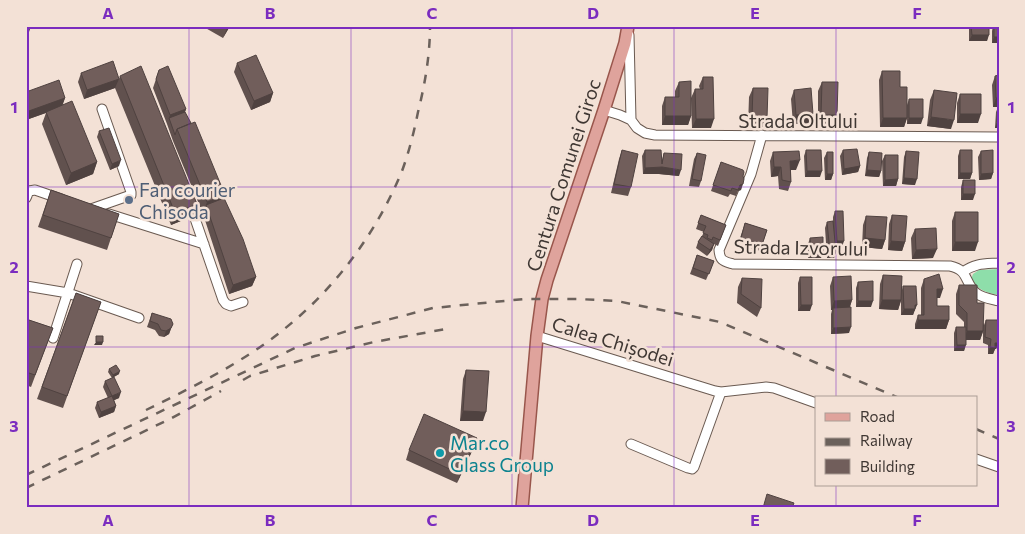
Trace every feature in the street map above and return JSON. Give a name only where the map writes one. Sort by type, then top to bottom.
[{"type":"main road","name":"Centura Comunei Giroc","points":[[537,336],[542,299],[547,280],[604,110],[629,26]]},
{"type":"main road","name":"Calea Chișodei","points":[[522,508],[537,336]]},
{"type":"street","points":[[629,26],[631,120]]},
{"type":"street","points":[[91,208],[131,195],[132,192],[102,109]]},
{"type":"street","name":"Strada Oltului","points":[[604,110],[631,120],[637,128],[645,133],[655,135],[999,138]]},
{"type":"street","name":"Strada Izvorului","points":[[762,136],[751,174],[720,250],[720,257],[724,262],[733,264],[950,266],[963,272]]},
{"type":"street","points":[[26,198],[29,191],[35,190],[72,202]]},
{"type":"street","points":[[187,197],[223,300],[231,306],[244,302]]},
{"type":"street","points":[[82,206],[204,244]]},
{"type":"street","points":[[999,263],[976,265],[963,272],[977,294],[999,300]]},
{"type":"street","points":[[53,338],[76,264]]},
{"type":"street","points":[[26,286],[68,293],[140,318]]},
{"type":"street","name":"Calea Chișodei","points":[[537,336],[721,392],[766,387],[815,403]]},
{"type":"street","points":[[631,444],[692,469],[721,392]]},
{"type":"street","points":[[978,460],[999,467]]},
{"type":"green space","points":[[999,269],[999,295],[983,290],[971,280],[973,274],[979,270]]},
{"type":"building","points":[[971,26],[989,26],[989,35],[972,35]]},
{"type":"building","points":[[994,26],[999,26],[999,37],[994,37]]},
{"type":"building","points":[[256,55],[273,93],[254,101],[237,63]]},
{"type":"building","points":[[113,61],[119,79],[87,90],[81,73]]},
{"type":"building","points":[[141,66],[197,204],[175,213],[120,76]]},
{"type":"building","points":[[168,66],[186,109],[170,115],[156,79],[159,70]]},
{"type":"building","points":[[882,71],[900,71],[900,87],[907,87],[907,118],[883,118]]},
{"type":"building","points":[[999,75],[999,98],[996,98],[995,76]]},
{"type":"building","points":[[703,77],[713,77],[714,119],[696,119],[695,89],[703,89]]},
{"type":"building","points":[[59,80],[65,98],[26,112],[26,92]]},
{"type":"building","points":[[691,81],[691,116],[665,116],[665,97],[679,97],[679,82]]},
{"type":"building","points":[[822,82],[838,82],[837,115],[821,115]]},
{"type":"building","points":[[753,88],[768,88],[767,118],[752,117]]},
{"type":"building","points":[[811,88],[813,114],[796,115],[794,90]]},
{"type":"building","points":[[934,90],[957,93],[954,120],[931,117]]},
{"type":"building","points":[[960,94],[981,94],[981,114],[960,114]]},
{"type":"building","points":[[909,99],[923,99],[923,118],[909,118]]},
{"type":"building","points":[[72,101],[97,162],[71,173],[46,112]]},
{"type":"building","points":[[998,106],[999,122],[997,122]]},
{"type":"building","points":[[185,112],[191,123],[177,129],[175,135],[169,118]]},
{"type":"building","points":[[195,122],[225,195],[207,202],[177,129]]},
{"type":"building","points":[[109,128],[121,160],[112,164],[99,131]]},
{"type":"building","points":[[857,149],[860,166],[844,169],[843,150]]},
{"type":"building","points":[[622,150],[638,154],[631,187],[614,184]]},
{"type":"building","points":[[645,150],[661,150],[662,164],[664,153],[682,154],[681,170],[662,167],[645,168]]},
{"type":"building","points":[[806,150],[821,150],[822,171],[807,171]]},
{"type":"building","points":[[960,150],[972,150],[972,173],[960,173]]},
{"type":"building","points":[[993,150],[993,173],[981,174],[981,151]]},
{"type":"building","points":[[799,151],[800,160],[790,161],[791,182],[782,180],[781,167],[774,167],[773,152]]},
{"type":"building","points":[[906,151],[919,152],[917,179],[904,178]]},
{"type":"building","points":[[827,152],[833,152],[833,174],[827,174]]},
{"type":"building","points":[[869,152],[882,153],[881,171],[867,170]]},
{"type":"building","points":[[697,153],[706,155],[701,181],[692,179]]},
{"type":"building","points":[[885,155],[898,155],[898,179],[885,180]]},
{"type":"building","points":[[721,162],[743,170],[743,184],[740,185],[738,190],[732,188],[731,191],[713,185]]},
{"type":"building","points":[[963,180],[975,180],[975,194],[963,194]]},
{"type":"building","points":[[51,190],[119,214],[111,238],[43,215]]},
{"type":"building","points":[[224,198],[243,239],[256,277],[233,285],[206,205]]},
{"type":"building","points":[[835,211],[843,211],[844,241],[837,241]]},
{"type":"building","points":[[955,212],[978,212],[978,242],[955,242]]},
{"type":"building","points":[[701,215],[726,225],[720,240],[713,237],[712,240],[707,238],[708,235],[703,233],[706,226],[698,223]]},
{"type":"building","points":[[892,215],[907,216],[905,242],[891,241]]},
{"type":"building","points":[[866,216],[887,217],[885,240],[865,238]]},
{"type":"building","points":[[833,221],[836,252],[830,252],[827,222]]},
{"type":"building","points":[[745,223],[767,230],[762,245],[741,238]]},
{"type":"building","points":[[936,228],[937,249],[916,250],[915,229]]},
{"type":"building","points":[[702,236],[714,244],[710,250],[698,242]]},
{"type":"building","points":[[823,237],[823,252],[811,252],[810,238]]},
{"type":"building","points":[[697,255],[714,261],[709,274],[693,268]]},
{"type":"building","points":[[939,274],[943,289],[937,289],[937,306],[949,306],[949,320],[918,320],[918,315],[924,315],[924,279]]},
{"type":"building","points":[[883,275],[902,276],[901,300],[882,300]]},
{"type":"building","points":[[851,276],[852,300],[834,301],[833,277]]},
{"type":"building","points":[[800,277],[812,277],[812,305],[801,305]]},
{"type":"building","points":[[742,278],[762,279],[761,308],[741,294]]},
{"type":"building","points":[[873,281],[873,301],[858,301],[858,282]]},
{"type":"building","points":[[959,285],[977,285],[977,303],[984,303],[983,331],[967,331],[967,313],[959,305]]},
{"type":"building","points":[[903,286],[916,286],[917,305],[915,305],[915,309],[904,309]]},
{"type":"building","points":[[76,293],[101,302],[67,396],[42,387]]},
{"type":"building","points":[[851,307],[851,327],[833,328],[833,308]]},
{"type":"building","points":[[152,313],[171,319],[173,324],[171,328],[166,331],[161,330],[158,324],[150,321]]},
{"type":"building","points":[[26,319],[53,328],[35,375],[26,372]]},
{"type":"building","points":[[986,320],[999,320],[999,343],[995,343],[995,348],[990,347],[991,339],[985,337]]},
{"type":"building","points":[[956,327],[966,327],[966,345],[957,345]]},
{"type":"building","points":[[96,336],[103,336],[103,342],[96,342]]},
{"type":"building","points":[[116,365],[120,371],[113,375],[109,369]]},
{"type":"building","points":[[466,370],[489,371],[486,412],[463,411]]},
{"type":"building","points":[[114,377],[121,392],[112,396],[105,381]]},
{"type":"building","points":[[112,396],[116,406],[101,412],[97,402]]},
{"type":"building","name":"Mar.co Glass Group","points":[[424,414],[477,438],[460,474],[409,450]]},
{"type":"building","points":[[767,494],[794,503],[792,508],[763,508]]},
{"type":"railway","points":[[146,410],[217,374],[267,342],[302,314],[337,278],[353,258],[380,216],[405,164],[425,80],[430,26]]},
{"type":"railway","points":[[26,475],[295,348],[356,328],[433,308],[524,299],[617,301],[720,322],[894,396]]},
{"type":"railway","points":[[243,380],[250,376],[315,356],[374,342],[451,328]]},
{"type":"railway","points":[[26,488],[172,418],[221,391]]},
{"type":"railway","points":[[978,430],[999,439]]},
{"type":"place","name":"Fan courier Chisoda","points":[[129,200]]},
{"type":"place","name":"Mar.co Glass Group","points":[[440,453]]}]
